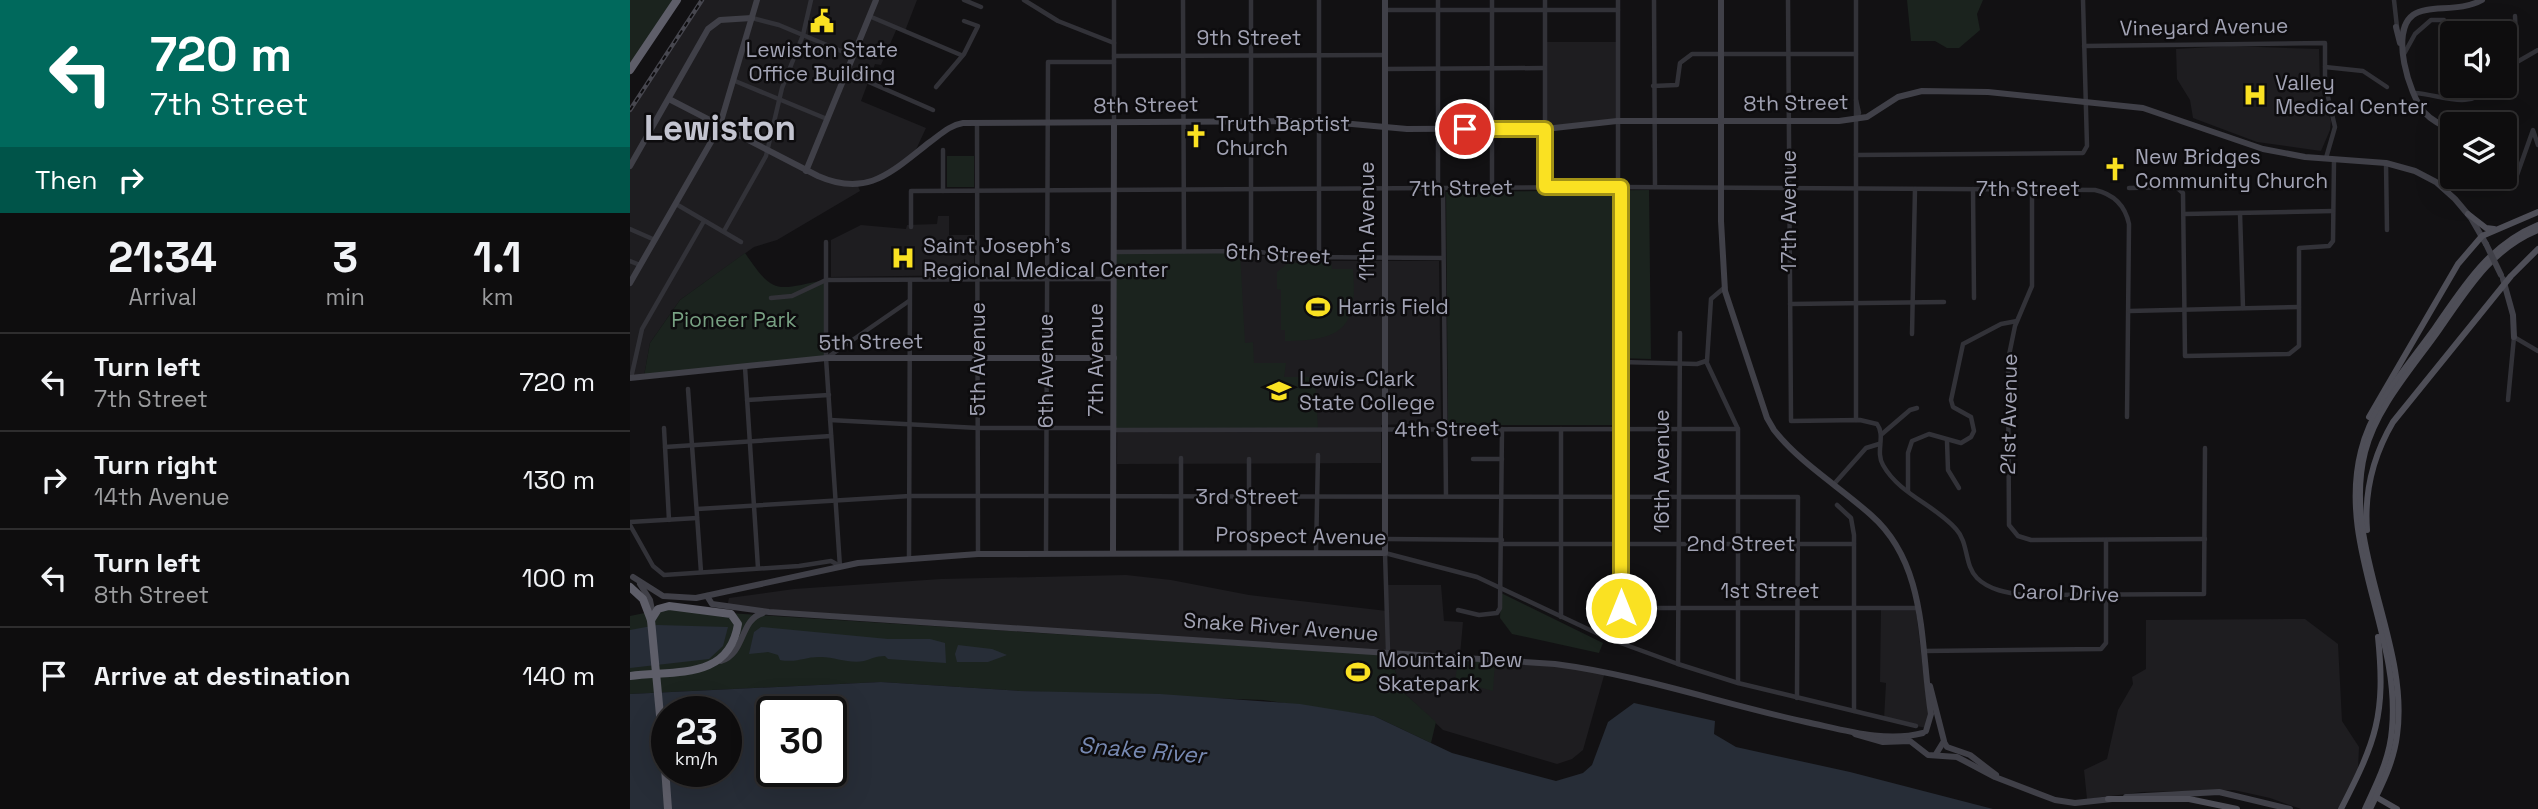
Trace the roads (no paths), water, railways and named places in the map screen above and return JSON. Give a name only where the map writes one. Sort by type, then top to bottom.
[{"type":"highway","points":[[630,70],[677,0]]},
{"type":"highway","points":[[630,587],[643,599],[652,619],[668,809]]},
{"type":"highway","points":[[632,675],[701,668],[721,661],[734,640],[738,622],[731,614],[709,609],[668,606],[657,609],[652,619]]},
{"type":"main road","points":[[630,282],[719,128],[757,0]]},
{"type":"main road","points":[[669,99],[719,128],[806,171],[876,0]]},
{"type":"main road","name":"11th Avenue","points":[[1385,0],[1385,552]]},
{"type":"main road","points":[[1721,0],[1721,187],[1726,286],[1736,324],[1767,418],[1774,430],[1873,516],[1894,540],[1911,577],[1918,608],[1931,714],[1919,741],[1920,748],[1933,755],[1957,757],[2010,783],[2064,802],[2219,792],[2245,795],[2290,809]]},
{"type":"main road","points":[[2403,55],[2404,29],[2411,17],[2419,12],[2458,9],[2482,0]]},
{"type":"main road","points":[[740,19],[755,8]]},
{"type":"main road","points":[[630,166],[708,29],[720,20],[752,18]]},
{"type":"main road","points":[[740,19],[745,44]]},
{"type":"main road","points":[[2396,27],[2414,93],[2427,116],[2440,123]]},
{"type":"main road","name":"8th Street","points":[[806,171],[842,186],[870,183],[897,168],[952,126],[977,123],[1319,121],[1438,129],[1545,129],[1617,121],[1856,120],[1873,115],[1898,97],[1918,91],[1968,91],[2085,101],[2143,108],[2263,149],[2330,159],[2386,163],[2415,171],[2447,191],[2468,214],[2482,236],[2505,284],[2513,315],[2514,337]]},
{"type":"main road","name":"7th Avenue","points":[[1113,553],[1114,124]]},
{"type":"main road","points":[[2370,809],[2388,756],[2393,712],[2390,680],[2356,515],[2358,447],[2373,410],[2445,282],[2482,236],[2538,212]]},
{"type":"main road","points":[[2468,214],[2486,228],[2499,229]]},
{"type":"main road","points":[[2355,481],[2361,448],[2376,413],[2469,279],[2498,248],[2538,227]]},
{"type":"main road","points":[[2365,809],[2382,784],[2395,749],[2398,704],[2360,514],[2360,480],[2366,449],[2380,416],[2482,270],[2512,244],[2538,227]]},
{"type":"main road","points":[[2370,559],[2366,504],[2380,444],[2407,403],[2505,284],[2538,249]]},
{"type":"main road","name":"5th Street","points":[[631,378],[826,358],[1114,358]]},
{"type":"main road","name":"Prospect Avenue","points":[[840,567],[978,554],[1385,552]]},
{"type":"main road","points":[[668,606],[840,567]]},
{"type":"main road","points":[[631,576],[663,596],[696,598]]},
{"type":"main road","points":[[631,576],[649,597],[652,619]]},
{"type":"main road","name":"Snake River Avenue","points":[[707,596],[712,604],[769,612],[1388,651],[1577,666],[1883,742],[1910,741],[1920,748]]},
{"type":"main road","points":[[2341,809],[2368,755],[2380,716],[2382,691],[2375,608]]},
{"type":"main road","points":[[709,609],[746,610],[736,645],[721,661]]},
{"type":"main road","points":[[721,661],[737,650],[750,619],[769,612]]},
{"type":"main road","points":[[1926,674],[1947,747],[1970,755],[2010,783]]},
{"type":"main road","points":[[1924,732],[1935,730],[1943,739]]},
{"type":"main road","name":"Snake River Avenue","points":[[1850,732],[1900,737],[1924,732]]},
{"type":"main road","points":[[1933,755],[1941,750],[1943,739]]},
{"type":"main road","points":[[2382,784],[2387,803]]},
{"type":"main road","points":[[2108,799],[2189,799],[2237,809]]},
{"type":"main road","points":[[2372,799],[2397,809]]},
{"type":"street","points":[[724,232],[759,171],[779,100],[803,35],[811,0]]},
{"type":"street","points":[[964,0],[981,7]]},
{"type":"street","points":[[1024,0],[1066,25],[1114,43]]},
{"type":"street","points":[[1035,0],[1036,8]]},
{"type":"street","name":"7th Avenue","points":[[1114,0],[1114,124]]},
{"type":"street","points":[[1183,0],[1184,251]]},
{"type":"street","points":[[1251,0],[1251,251]]},
{"type":"street","points":[[1319,0],[1319,257]]},
{"type":"street","points":[[1438,0],[1446,496]]},
{"type":"street","points":[[1492,0],[1492,187]]},
{"type":"street","points":[[1545,0],[1545,187]]},
{"type":"street","points":[[1618,0],[1621,643]]},
{"type":"street","points":[[1654,0],[1655,187]]},
{"type":"street","name":"17th Avenue","points":[[1788,0],[1791,421],[1856,420]]},
{"type":"street","points":[[1856,0],[1856,100],[1859,113],[1856,120],[1856,420],[1877,424],[1882,434]]},
{"type":"street","points":[[1856,155],[2083,153],[2087,146],[2083,0]]},
{"type":"street","points":[[2394,0],[2396,27],[2404,29]]},
{"type":"street","points":[[1385,10],[1618,10]]},
{"type":"street","points":[[2396,15],[2404,29]]},
{"type":"street","points":[[869,16],[961,55]]},
{"type":"street","points":[[2515,16],[2515,21]]},
{"type":"street","points":[[752,18],[760,18],[853,55]]},
{"type":"street","points":[[2403,55],[2415,34],[2431,20],[2445,21]]},
{"type":"street","points":[[936,87],[961,55],[978,26],[964,21]]},
{"type":"street","name":"Vineyard Avenue","points":[[2084,47],[2325,43],[2325,67]]},
{"type":"street","points":[[2517,62],[2538,50]]},
{"type":"street","points":[[1653,86],[1677,85],[1680,63],[1688,55],[1856,54]]},
{"type":"street","name":"9th Street","points":[[1114,56],[1385,55]]},
{"type":"street","name":"6th Avenue","points":[[1046,553],[1045,279],[1048,62],[1114,62]]},
{"type":"street","points":[[2129,188],[2181,190],[2185,356],[2292,354],[2299,346],[2299,248],[2331,245],[2333,211],[2330,159],[2335,127],[2325,84],[2325,67],[2363,71],[2387,87]]},
{"type":"street","points":[[1385,69],[1545,68]]},
{"type":"street","points":[[846,72],[933,110]]},
{"type":"street","points":[[735,81],[827,119]]},
{"type":"street","points":[[2414,93],[2440,97]]},
{"type":"street","points":[[2444,98],[2462,101],[2472,98]]},
{"type":"street","name":"5th Avenue","points":[[977,123],[978,554]]},
{"type":"street","points":[[2517,175],[2533,130],[2538,145]]},
{"type":"street","points":[[943,150],[943,191]]},
{"type":"street","points":[[2386,163],[2387,230]]},
{"type":"street","name":"7th Street","points":[[911,227],[911,191],[1385,190],[1492,187],[2095,190],[2113,198],[2128,218],[2129,311]]},
{"type":"street","points":[[1912,334],[1912,303],[1915,300],[1915,189]]},
{"type":"street","points":[[1973,189],[1974,298]]},
{"type":"street","name":"21st Avenue","points":[[2032,189],[2032,286],[2017,321],[2007,372],[2008,522],[2021,538],[2106,540]]},
{"type":"street","points":[[676,204],[741,243]]},
{"type":"street","points":[[2183,215],[2333,211]]},
{"type":"street","points":[[2240,213],[2243,308]]},
{"type":"street","points":[[631,378],[642,329],[705,220]]},
{"type":"street","points":[[630,229],[655,240]]},
{"type":"street","points":[[826,242],[826,358],[840,567]]},
{"type":"street","name":"6th Street","points":[[1114,252],[1251,251],[1319,257],[1442,258]]},
{"type":"street","points":[[630,261],[640,265]]},
{"type":"street","points":[[909,559],[910,279]]},
{"type":"street","points":[[771,298],[792,296],[826,280],[1114,279]]},
{"type":"street","points":[[1726,286],[1711,299],[1706,361],[1738,429],[1738,683]]},
{"type":"street","points":[[826,358],[836,348],[910,300]]},
{"type":"street","points":[[1790,304],[1944,302]]},
{"type":"street","points":[[2127,417],[2129,311],[2299,307]]},
{"type":"street","points":[[1908,491],[1908,453],[1912,441],[1928,434],[1947,441],[1964,442],[1974,428],[1970,417],[1953,407],[1951,400],[1961,347],[1968,340],[2001,324],[2017,321]]},
{"type":"street","name":"16th Avenue","points":[[1678,664],[1680,334]]},
{"type":"street","points":[[2514,337],[2538,351]]},
{"type":"street","name":"8th Street","points":[[2508,400],[2514,337]]},
{"type":"street","points":[[1621,362],[1679,364],[1706,361]]},
{"type":"street","points":[[745,367],[758,568]]},
{"type":"street","points":[[688,389],[701,572]]},
{"type":"street","points":[[747,400],[828,395]]},
{"type":"street","points":[[1834,484],[1866,448],[1879,444],[1882,434],[1910,410],[1917,408]]},
{"type":"street","name":"4th Street","points":[[830,420],[1046,429],[1738,429]]},
{"type":"street","points":[[664,428],[669,520]]},
{"type":"street","points":[[1458,610],[1479,615],[1497,612],[1502,588],[1502,429]]},
{"type":"street","points":[[1561,429],[1561,617]]},
{"type":"street","points":[[665,447],[831,436]]},
{"type":"street","points":[[1947,441],[1948,470],[1959,488]]},
{"type":"street","name":"Carol Drive","points":[[1879,444],[1882,464],[1908,491],[1958,531],[1971,570],[1984,584],[2023,595],[2205,593],[2205,539]]},
{"type":"street","points":[[1924,651],[2104,648],[2106,540],[2205,539],[2205,448]]},
{"type":"street","points":[[1315,553],[1318,455]]},
{"type":"street","points":[[1181,457],[1181,553]]},
{"type":"street","points":[[1248,553],[1250,459]]},
{"type":"street","points":[[1473,459],[1502,459]]},
{"type":"street","name":"3rd Street","points":[[696,509],[911,496],[1798,497],[1798,544]]},
{"type":"street","points":[[1838,505],[1851,518],[1854,544],[1854,711]]},
{"type":"street","points":[[630,524],[697,518]]},
{"type":"street","name":"Prospect Avenue","points":[[630,524],[657,572],[813,565],[831,561],[840,567]]},
{"type":"street","name":"2nd Street","points":[[1385,539],[1561,544],[1854,544]]},
{"type":"street","points":[[1797,698],[1798,544]]},
{"type":"street","name":"Prospect Avenue","points":[[1385,552],[1458,570],[1621,643],[1678,664],[1738,683],[1916,726]]},
{"type":"street","name":"11th Avenue","points":[[1385,552],[1388,651]]},
{"type":"street","name":"1st Street","points":[[1621,608],[1918,608]]},
{"type":"water","points":[[657,625],[728,627],[723,646],[709,659],[630,668],[630,630]]},
{"type":"water","points":[[761,627],[888,639],[930,639],[945,643],[946,663],[888,659],[885,656],[858,662],[824,657],[786,661],[768,652],[749,654],[754,632]]},
{"type":"water","points":[[958,645],[992,649],[1007,655],[988,662],[957,662],[955,654]]},
{"type":"water","name":"Snake River","points":[[881,682],[1020,691],[1160,694],[1300,704],[1374,716],[1452,753],[1556,781],[1583,773],[1592,765],[1608,722],[1634,703],[1715,721],[1714,734],[1736,747],[1850,772],[1993,809],[630,809],[630,694]]},
{"type":"railway","points":[[630,110],[702,0]]},
{"type":"place","name":"Lewiston State Office Building","points":[[822,21]]},
{"type":"place","name":"Valley Medical Center","points":[[2255,95]]},
{"type":"place","name":"Truth Baptist Church","points":[[1196,136]]},
{"type":"place","name":"New Bridges Community Church","points":[[2115,169]]},
{"type":"place","name":"Saint Joseph's Regional Medical Center","points":[[903,258]]},
{"type":"place","name":"Harris Field","points":[[1318,307]]},
{"type":"place","name":"Lewis-Clark State College","points":[[1279,391]]},
{"type":"place","name":"Mountain Dew Skatepark","points":[[1358,672]]},
{"type":"district","name":"Lewiston","points":[[720,128]]},
{"type":"park label","name":"Pioneer Park","points":[[734,320]]}]
